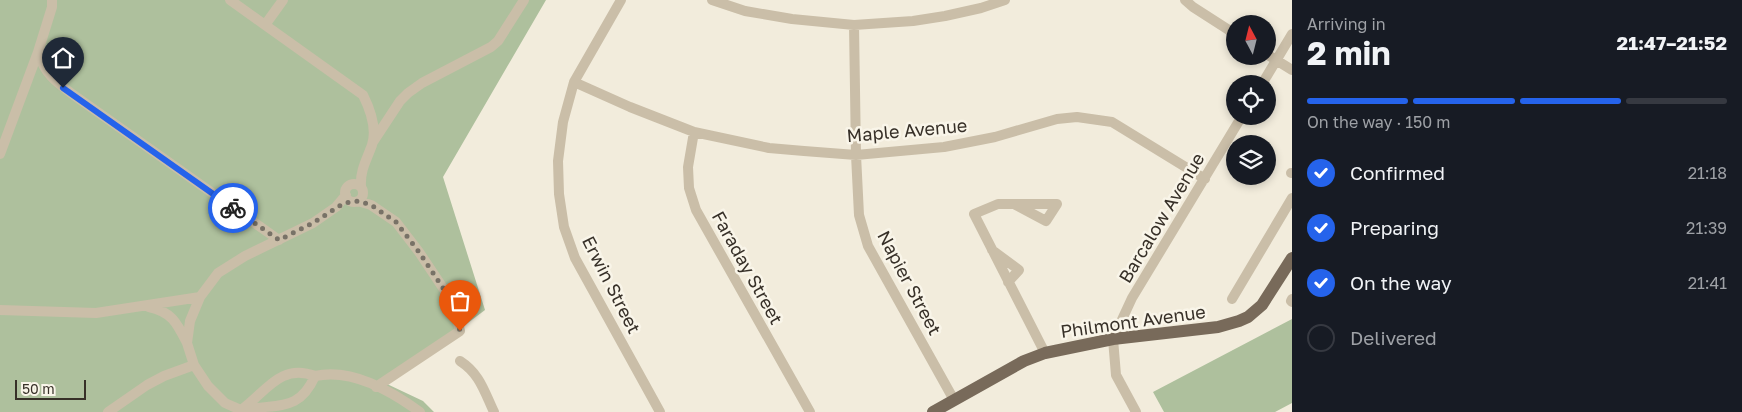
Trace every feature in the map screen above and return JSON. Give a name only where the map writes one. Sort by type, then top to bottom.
[{"type":"main road","name":"Philmont Avenue","points":[[933,412],[1024,361],[1045,353],[1113,339],[1233,324],[1248,317],[1262,305],[1288,273],[1292,258]]},
{"type":"street","points":[[0,154],[38,52],[52,7],[52,0]]},
{"type":"street","points":[[230,0],[363,95],[370,110],[373,143]]},
{"type":"street","points":[[265,24],[282,0]]},
{"type":"street","points":[[187,343],[190,321],[200,297],[218,273],[245,256],[313,223],[336,207],[352,199],[363,197],[359,184],[373,143],[400,101],[422,83],[498,41],[524,0]]},
{"type":"street","name":"Erwin Street","points":[[621,0],[574,82],[563,122],[558,161],[559,194],[564,227],[575,258],[660,412]]},
{"type":"street","points":[[712,0],[745,11],[792,19],[854,25],[912,21],[945,16],[1006,0]]},
{"type":"street","points":[[1185,0],[1226,28]]},
{"type":"street","name":"Napier Street","points":[[854,25],[859,215],[868,246],[954,400]]},
{"type":"street","points":[[1276,53],[1292,34]]},
{"type":"street","points":[[38,52],[42,66],[52,79],[279,240]]},
{"type":"street","points":[[1276,60],[1292,70]]},
{"type":"street","name":"Maple Avenue","points":[[574,82],[630,107],[694,132],[769,148],[856,155],[944,147],[995,137],[1057,119],[1078,117],[1112,122],[1205,179]]},
{"type":"street","name":"Barcalow Avenue","points":[[1113,339],[1132,298],[1237,125]]},
{"type":"street","name":"Faraday Street","points":[[694,132],[688,167],[689,188],[696,210],[810,412]]},
{"type":"street","points":[[359,184],[346,189],[352,199],[371,205]]},
{"type":"street","points":[[359,184],[371,205],[396,222],[419,252],[453,303],[460,331],[376,387]]},
{"type":"street","points":[[1232,299],[1292,198]]},
{"type":"street","points":[[1014,204],[998,204],[974,214],[1045,353]]},
{"type":"street","points":[[990,248],[1019,270],[1008,282]]},
{"type":"street","points":[[0,310],[96,313],[200,297]]},
{"type":"street","points":[[146,306],[161,310],[173,318],[187,343],[194,365],[208,386],[224,403],[240,411],[255,408],[282,409],[293,406],[304,398],[315,376]]},
{"type":"street","points":[[1113,339],[1116,375],[1136,412]]},
{"type":"street","points":[[460,361],[477,376],[494,412]]},
{"type":"street","points":[[108,412],[147,385],[164,376],[194,365]]},
{"type":"street","points":[[240,411],[278,377],[294,372],[315,376],[341,374],[361,380],[420,412]]},
{"type":"green space","points":[[0,0],[546,0],[443,177],[485,310],[387,384],[423,401],[434,412],[0,412]]},
{"type":"green space","points":[[1292,319],[1292,403],[1275,412],[1164,412],[1153,392]]},
{"type":"way so far","points":[[233,208],[279,240],[313,223],[344,203],[358,201],[371,205],[396,222],[419,252],[453,303],[460,331]]},
{"type":"route","points":[[63,88],[233,208]]}]
